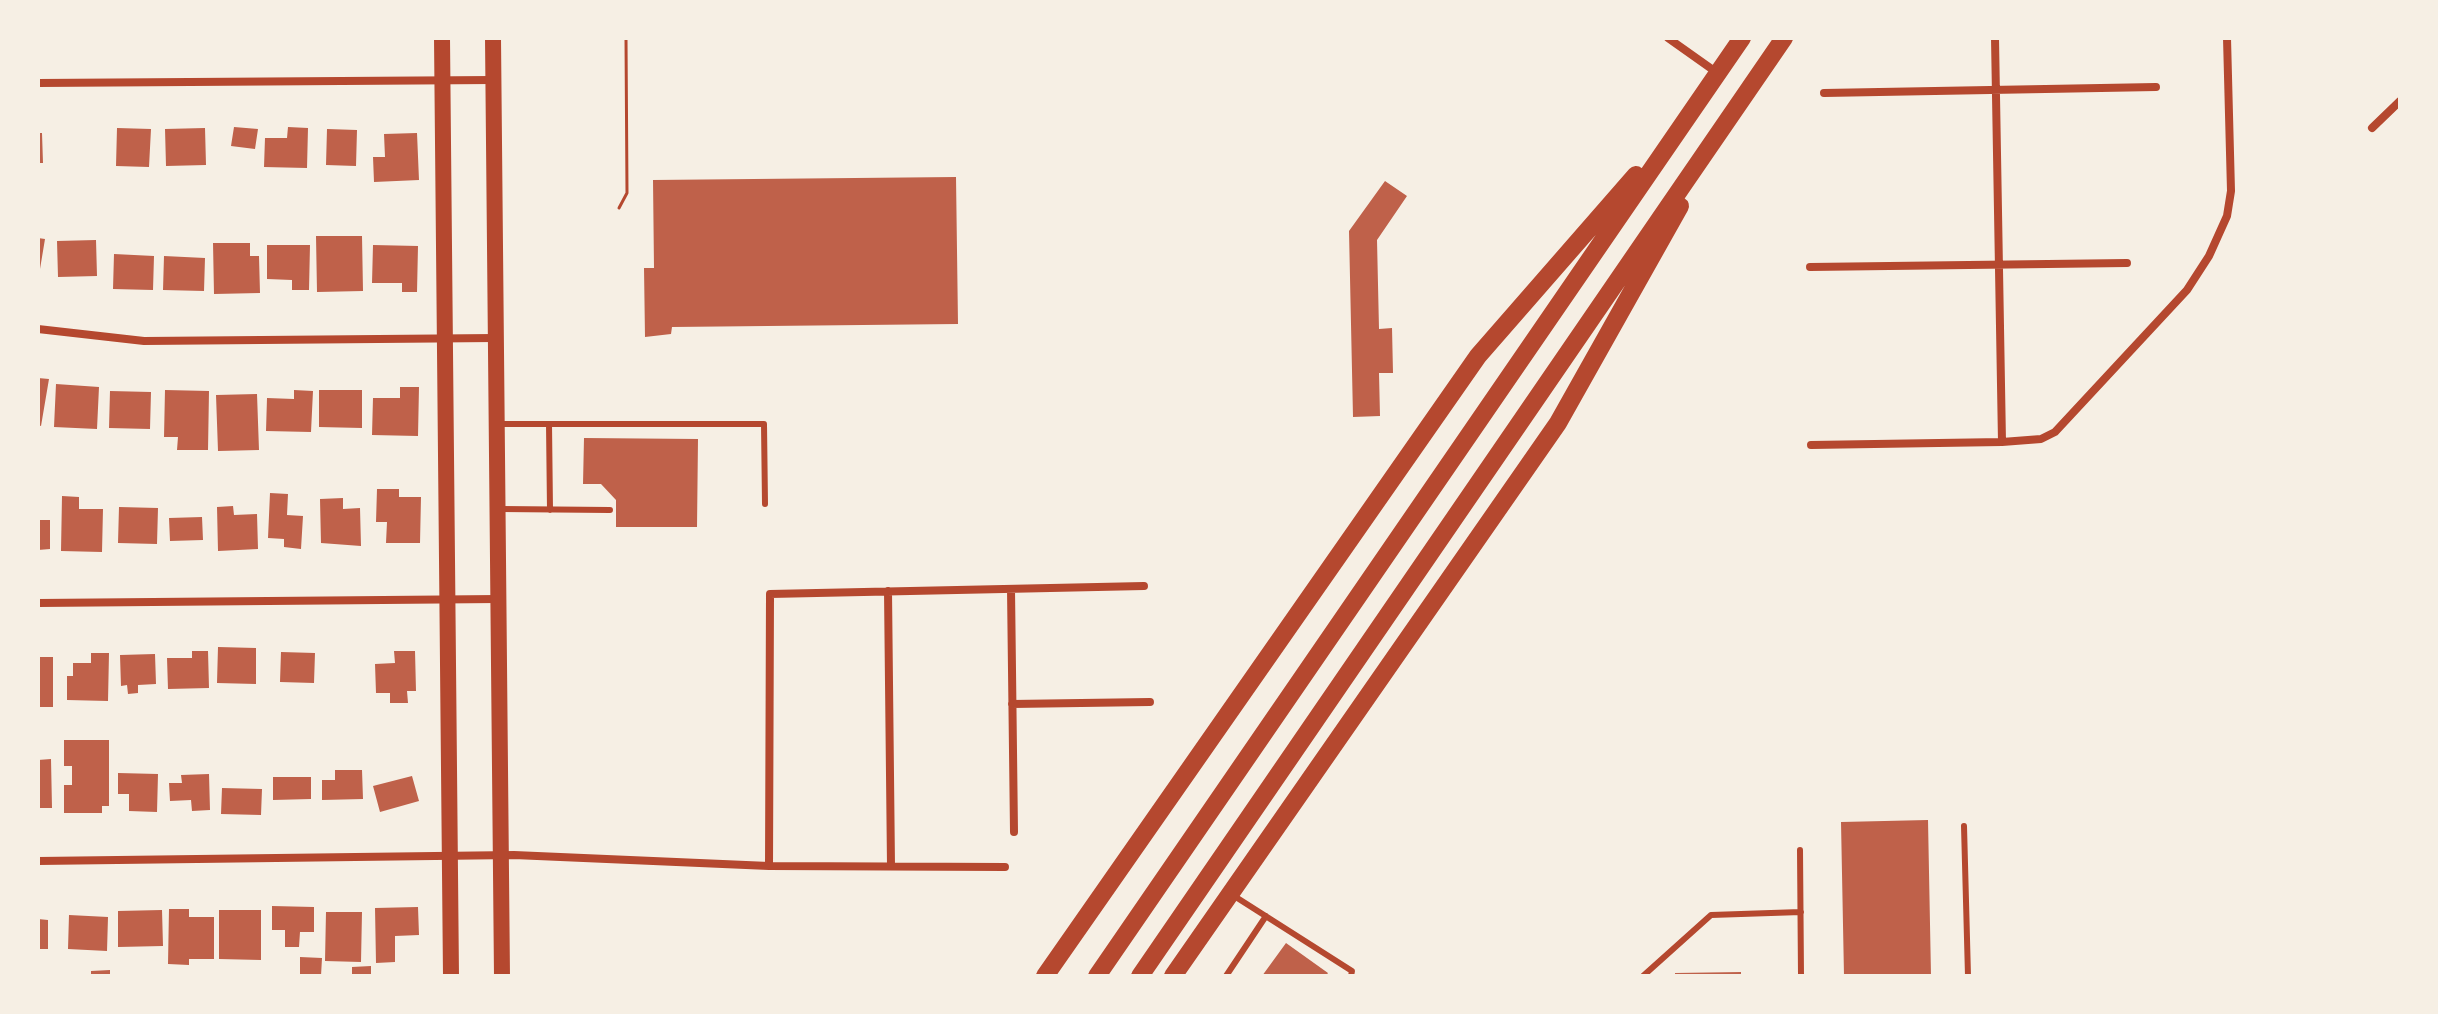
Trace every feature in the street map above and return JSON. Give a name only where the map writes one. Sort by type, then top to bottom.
[{"type":"highway","points":[[1140,976],[1784,38]]},
{"type":"highway","points":[[1098,975],[1718,73],[1735,41]]},
{"type":"highway","points":[[1173,976],[1558,423],[1740,99]]},
{"type":"highway","points":[[1046,975],[1478,356],[1692,111]]},
{"type":"main road","points":[[442,38],[451,976]]},
{"type":"main road","points":[[493,38],[502,976]]},
{"type":"street","points":[[1668,38],[1718,73]]},
{"type":"street","points":[[1995,38],[2002,442]]},
{"type":"street","points":[[1811,445],[2002,442],[2041,439],[2055,432],[2187,290],[2209,256],[2227,216],[2231,191],[2227,38]]},
{"type":"street","points":[[38,83],[493,80]]},
{"type":"street","points":[[1824,93],[2156,87]]},
{"type":"street","points":[[2372,128],[2400,101]]},
{"type":"street","points":[[1810,267],[2127,263]]},
{"type":"street","points":[[38,329],[144,341],[495,338]]},
{"type":"street","points":[[769,866],[770,594],[1144,586]]},
{"type":"street","points":[[1011,589],[1014,832]]},
{"type":"street","points":[[888,591],[891,866]]},
{"type":"street","points":[[38,603],[498,599]]},
{"type":"street","points":[[1012,704],[1150,702]]},
{"type":"street","points":[[38,861],[501,855],[769,866],[1005,867]]},
{"type":"lane","points":[[497,424],[764,424],[765,504]]},
{"type":"lane","points":[[549,424],[550,510]]},
{"type":"lane","points":[[497,509],[610,510]]},
{"type":"lane","points":[[1964,826],[1968,976]]},
{"type":"lane","points":[[1800,850],[1801,976]]},
{"type":"lane","points":[[1230,893],[1352,971],[1351,976]]},
{"type":"lane","points":[[1643,976],[1711,915],[1801,912]]},
{"type":"lane","points":[[1226,976],[1266,916]]},
{"type":"path","points":[[619,208],[627,193],[626,38]]},
{"type":"building","points":[[234,127],[258,129],[255,149],[231,146]]},
{"type":"building","points":[[288,127],[308,128],[307,168],[264,167],[265,138],[287,138]]},
{"type":"building","points":[[117,128],[151,129],[149,167],[116,166]]},
{"type":"building","points":[[205,128],[206,165],[166,166],[165,129]]},
{"type":"building","points":[[327,129],[357,130],[356,166],[326,165]]},
{"type":"building","points":[[38,133],[42,133],[43,163],[38,163]]},
{"type":"building","points":[[417,133],[419,180],[374,182],[373,157],[385,157],[384,134]]},
{"type":"building","points":[[956,177],[958,324],[672,327],[671,334],[645,337],[644,268],[654,268],[653,180]]},
{"type":"building","points":[[1385,181],[1407,196],[1377,240],[1379,329],[1392,328],[1393,373],[1379,373],[1380,416],[1353,417],[1349,231]]},
{"type":"building","points":[[316,236],[362,236],[363,291],[317,292]]},
{"type":"building","points":[[38,238],[45,239],[40,269],[38,269]]},
{"type":"building","points":[[96,240],[97,276],[58,277],[57,241]]},
{"type":"building","points":[[213,243],[250,243],[250,256],[259,256],[260,293],[214,294]]},
{"type":"building","points":[[267,245],[310,245],[309,290],[292,290],[292,280],[267,279]]},
{"type":"building","points":[[373,245],[418,246],[417,292],[402,292],[402,283],[372,283]]},
{"type":"building","points":[[114,254],[154,256],[153,290],[113,289]]},
{"type":"building","points":[[164,256],[205,258],[204,291],[163,290]]},
{"type":"building","points":[[38,378],[49,379],[41,426],[38,425]]},
{"type":"building","points":[[56,384],[99,387],[97,429],[54,427]]},
{"type":"building","points":[[400,387],[419,387],[418,436],[372,435],[373,398],[400,398]]},
{"type":"building","points":[[165,390],[209,391],[208,450],[177,450],[178,437],[164,437]]},
{"type":"building","points":[[294,390],[313,391],[311,432],[266,431],[267,398],[294,399]]},
{"type":"building","points":[[319,390],[362,390],[362,428],[319,427]]},
{"type":"building","points":[[110,391],[151,392],[150,429],[109,428]]},
{"type":"building","points":[[257,394],[259,450],[218,451],[216,395]]},
{"type":"building","points":[[584,438],[698,439],[697,527],[616,527],[616,500],[601,484],[583,484]]},
{"type":"building","points":[[377,489],[399,489],[399,497],[421,497],[420,543],[386,543],[387,522],[376,522]]},
{"type":"building","points":[[270,493],[288,494],[287,515],[303,516],[301,549],[284,547],[284,539],[268,538]]},
{"type":"building","points":[[62,496],[79,497],[79,509],[103,509],[102,552],[61,551]]},
{"type":"building","points":[[343,498],[343,509],[360,508],[361,546],[321,543],[320,499]]},
{"type":"building","points":[[233,506],[234,515],[257,514],[258,549],[218,551],[217,507]]},
{"type":"building","points":[[119,507],[158,508],[157,544],[118,543]]},
{"type":"building","points":[[202,517],[203,540],[170,541],[169,518]]},
{"type":"building","points":[[38,520],[50,520],[50,549],[38,550]]},
{"type":"building","points":[[218,647],[256,648],[256,684],[217,683]]},
{"type":"building","points":[[192,651],[208,651],[209,688],[168,689],[167,658],[192,658]]},
{"type":"building","points":[[394,651],[415,651],[416,691],[407,691],[408,703],[390,703],[390,693],[376,693],[375,664],[395,663]]},
{"type":"building","points":[[281,652],[315,653],[314,683],[280,682]]},
{"type":"building","points":[[91,653],[109,653],[108,701],[67,700],[67,676],[73,676],[73,663],[91,663]]},
{"type":"building","points":[[155,654],[156,684],[138,685],[138,693],[128,694],[127,685],[121,686],[120,655]]},
{"type":"building","points":[[38,657],[53,657],[53,707],[38,707]]},
{"type":"building","points":[[64,740],[109,740],[109,806],[102,806],[102,813],[64,813],[64,785],[72,785],[72,766],[64,766]]},
{"type":"building","points":[[51,759],[52,808],[38,808],[38,760]]},
{"type":"building","points":[[335,770],[362,770],[363,799],[322,800],[322,780],[335,780]]},
{"type":"building","points":[[118,773],[158,774],[157,812],[129,811],[129,794],[118,794]]},
{"type":"building","points":[[209,774],[210,810],[192,811],[191,800],[170,801],[169,783],[182,783],[181,775]]},
{"type":"building","points":[[412,776],[419,801],[380,812],[373,786]]},
{"type":"building","points":[[273,777],[311,777],[311,799],[273,800]]},
{"type":"building","points":[[222,788],[262,789],[261,815],[221,814]]},
{"type":"building","points":[[1928,820],[1931,976],[1844,976],[1841,822]]},
{"type":"building","points":[[272,906],[314,907],[314,932],[300,932],[299,947],[285,947],[285,930],[272,930]]},
{"type":"building","points":[[418,907],[419,935],[395,936],[395,962],[376,963],[375,908]]},
{"type":"building","points":[[169,909],[189,909],[189,917],[214,917],[214,959],[189,959],[189,965],[168,964]]},
{"type":"building","points":[[162,910],[163,946],[118,947],[118,911]]},
{"type":"building","points":[[219,910],[261,910],[261,960],[219,959]]},
{"type":"building","points":[[326,912],[362,912],[361,962],[325,961]]},
{"type":"building","points":[[69,915],[108,917],[107,951],[68,949]]},
{"type":"building","points":[[38,919],[48,920],[48,949],[38,949]]},
{"type":"building","points":[[1286,943],[1328,973],[1326,976],[1262,976]]},
{"type":"building","points":[[300,957],[322,958],[321,976],[300,976]]},
{"type":"building","points":[[371,966],[371,976],[352,976],[352,967]]},
{"type":"building","points":[[110,970],[110,976],[91,976],[91,971]]},
{"type":"building","points":[[1741,972],[1741,976],[1675,976],[1675,973]]}]
